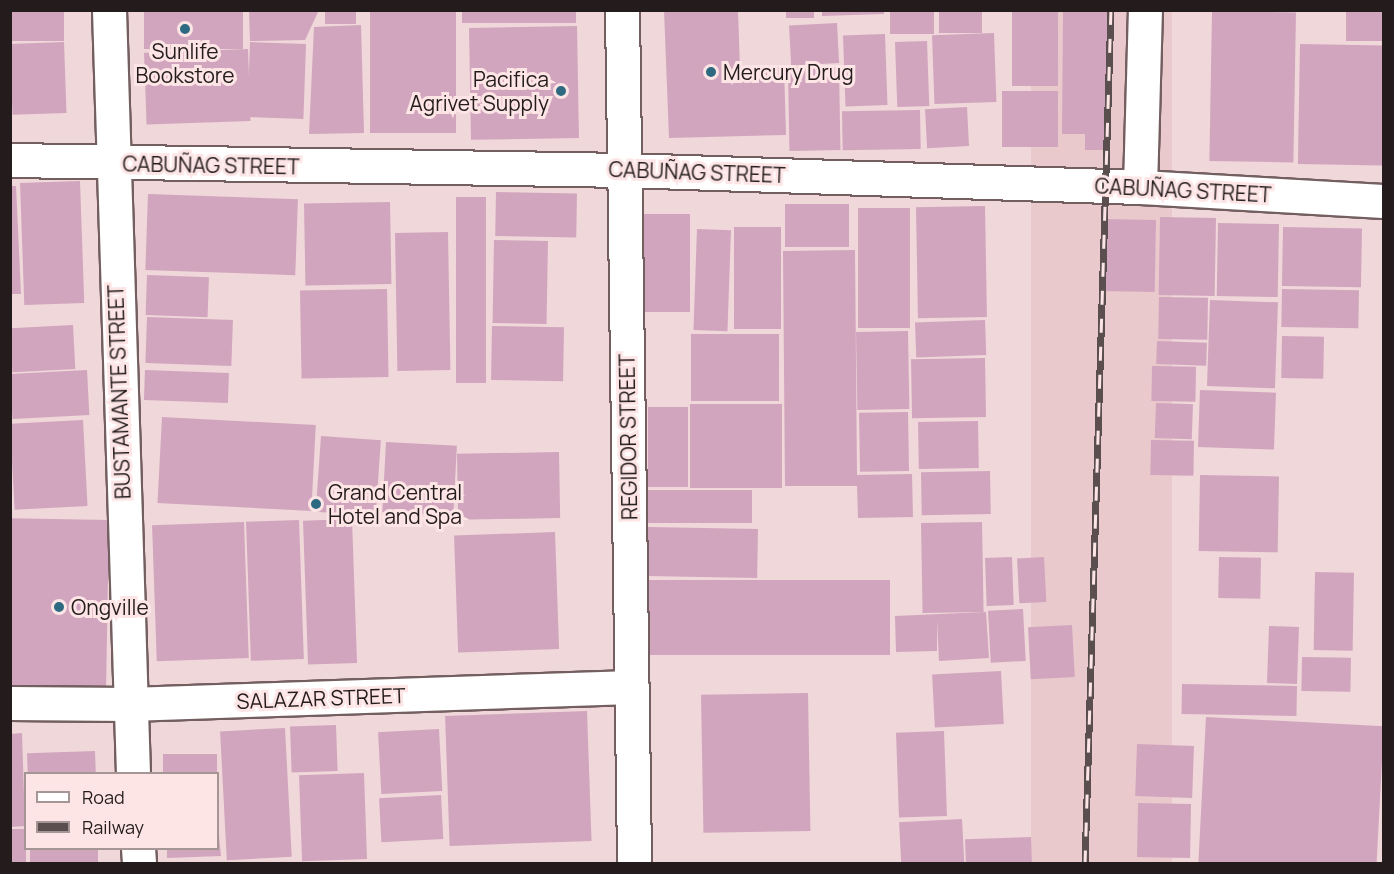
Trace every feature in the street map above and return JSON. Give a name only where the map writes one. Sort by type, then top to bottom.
[{"type":"street","name":"BUSTAMANTE STREET","points":[[110,10],[112,164],[133,772]]},
{"type":"street","name":"REGIDOR STREET","points":[[622,10],[634,864]]},
{"type":"street","points":[[1140,187],[1145,10]]},
{"type":"street","name":"CABUÑAG STREET","points":[[10,160],[112,164],[624,170],[1140,187],[1383,201]]},
{"type":"street","name":"SALAZAR STREET","points":[[10,703],[129,705],[632,687]]},
{"type":"shaded area","points":[[1031,11],[1172,11],[1172,864],[1031,864]]},
{"type":"building","points":[[10,10],[64,10],[64,41],[10,41]]},
{"type":"building","points":[[144,10],[243,10],[243,49],[144,49]]},
{"type":"building","points":[[249,10],[319,10],[305,40],[250,41]]},
{"type":"building","points":[[325,10],[356,10],[356,24],[325,24]]},
{"type":"building","points":[[370,10],[456,10],[456,133],[370,133]]},
{"type":"building","points":[[462,10],[576,10],[576,23],[462,23]]},
{"type":"building","points":[[664,10],[738,10],[740,69],[784,67],[786,135],[669,138]]},
{"type":"building","points":[[786,10],[814,10],[814,18],[786,18]]},
{"type":"building","points":[[822,10],[884,10],[884,14],[822,16]]},
{"type":"building","points":[[890,10],[934,10],[934,34],[890,34]]},
{"type":"building","points":[[939,10],[982,10],[982,33],[939,33]]},
{"type":"building","points":[[1012,10],[1058,10],[1058,86],[1012,86]]},
{"type":"building","points":[[1063,10],[1110,10],[1110,150],[1085,150],[1085,134],[1062,134]]},
{"type":"building","points":[[1346,10],[1384,10],[1384,41],[1346,41]]},
{"type":"building","points":[[1212,11],[1296,12],[1293,162],[1209,161]]},
{"type":"building","points":[[837,23],[839,63],[791,65],[789,26]]},
{"type":"building","points":[[361,25],[364,133],[309,134],[314,27]]},
{"type":"building","points":[[577,26],[579,138],[471,140],[469,28]]},
{"type":"building","points":[[994,33],[996,102],[934,104],[932,35]]},
{"type":"building","points":[[885,34],[887,105],[846,106],[843,35]]},
{"type":"building","points":[[927,41],[929,106],[897,107],[895,42]]},
{"type":"building","points":[[64,42],[66,113],[13,115],[10,44]]},
{"type":"building","points":[[250,42],[306,44],[303,119],[247,117]]},
{"type":"building","points":[[1300,44],[1384,45],[1382,165],[1298,164]]},
{"type":"building","points":[[248,49],[251,121],[147,125],[144,53]]},
{"type":"building","points":[[839,67],[840,150],[789,151],[788,68]]},
{"type":"building","points":[[1002,91],[1058,91],[1058,147],[1002,147]]},
{"type":"building","points":[[967,107],[969,146],[927,148],[925,109]]},
{"type":"building","points":[[920,110],[921,149],[843,150],[842,111]]},
{"type":"building","points":[[80,181],[84,303],[24,305],[20,183]]},
{"type":"building","points":[[10,186],[16,186],[21,294],[10,294]]},
{"type":"building","points":[[496,192],[577,193],[576,237],[495,236]]},
{"type":"building","points":[[148,194],[298,199],[295,275],[145,270]]},
{"type":"building","points":[[456,197],[486,197],[486,383],[456,383]]},
{"type":"building","points":[[390,202],[391,284],[305,285],[304,204]]},
{"type":"building","points":[[785,204],[849,204],[849,247],[785,247]]},
{"type":"building","points":[[985,206],[987,317],[918,318],[916,207]]},
{"type":"building","points":[[858,208],[910,208],[910,328],[858,328]]},
{"type":"building","points":[[641,214],[690,214],[690,312],[641,312]]},
{"type":"building","points":[[1160,217],[1216,218],[1215,296],[1159,295]]},
{"type":"building","points":[[1102,219],[1156,220],[1155,292],[1101,291]]},
{"type":"building","points":[[1218,223],[1279,224],[1278,297],[1217,296]]},
{"type":"building","points":[[734,227],[781,227],[781,329],[734,329]]},
{"type":"building","points":[[1283,227],[1362,228],[1361,287],[1282,286]]},
{"type":"building","points":[[697,229],[731,230],[727,331],[693,330]]},
{"type":"building","points":[[448,232],[450,370],[397,371],[395,233]]},
{"type":"building","points":[[494,240],[548,241],[547,324],[493,323]]},
{"type":"building","points":[[855,250],[857,475],[912,474],[913,517],[858,518],[857,486],[785,486],[783,251]]},
{"type":"building","points":[[147,275],[209,277],[208,317],[146,315]]},
{"type":"building","points":[[387,289],[389,377],[302,379],[300,291]]},
{"type":"building","points":[[1282,289],[1359,290],[1358,328],[1281,327]]},
{"type":"building","points":[[1159,297],[1208,298],[1207,340],[1158,339]]},
{"type":"building","points":[[1210,300],[1278,302],[1275,388],[1207,386]]},
{"type":"building","points":[[147,317],[233,320],[231,366],[145,363]]},
{"type":"building","points":[[985,320],[986,355],[916,357],[915,322]]},
{"type":"building","points":[[73,325],[75,369],[12,372],[10,328]]},
{"type":"building","points":[[492,326],[564,327],[563,381],[491,380]]},
{"type":"building","points":[[908,331],[909,409],[857,410],[856,332]]},
{"type":"building","points":[[691,334],[779,334],[779,401],[691,401]]},
{"type":"building","points":[[1282,336],[1324,337],[1323,379],[1281,378]]},
{"type":"building","points":[[1157,341],[1207,343],[1206,366],[1156,364]]},
{"type":"building","points":[[985,358],[986,417],[912,418],[911,359]]},
{"type":"building","points":[[1152,366],[1196,367],[1195,402],[1151,401]]},
{"type":"building","points":[[87,370],[89,415],[12,419],[10,374]]},
{"type":"building","points":[[145,370],[229,373],[228,403],[144,400]]},
{"type":"building","points":[[1200,390],[1276,393],[1274,450],[1198,447]]},
{"type":"building","points":[[1156,403],[1193,404],[1192,439],[1155,438]]},
{"type":"building","points":[[690,404],[782,404],[782,488],[690,488]]},
{"type":"building","points":[[648,407],[688,407],[688,487],[648,487]]},
{"type":"building","points":[[908,412],[909,471],[860,472],[859,413]]},
{"type":"building","points":[[162,417],[316,425],[311,511],[157,503]]},
{"type":"building","points":[[83,420],[88,506],[15,510],[10,424]]},
{"type":"building","points":[[978,421],[979,468],[919,469],[918,422]]},
{"type":"building","points":[[321,436],[381,440],[376,516],[316,512]]},
{"type":"building","points":[[1151,440],[1194,441],[1193,476],[1150,475]]},
{"type":"building","points":[[386,442],[457,446],[453,516],[382,512]]},
{"type":"building","points":[[559,452],[560,518],[458,520],[457,454]]},
{"type":"building","points":[[990,471],[991,514],[922,515],[921,472]]},
{"type":"building","points":[[1200,475],[1279,476],[1278,552],[1199,551]]},
{"type":"building","points":[[648,490],[752,490],[752,523],[648,523]]},
{"type":"building","name":"Ongville","points":[[10,518],[109,520],[106,694],[10,692]]},
{"type":"building","points":[[352,519],[357,663],[308,665],[303,521]]},
{"type":"building","points":[[299,520],[304,659],[251,661],[246,522]]},
{"type":"building","points":[[244,522],[249,658],[157,661],[152,525]]},
{"type":"building","points":[[982,522],[984,612],[923,613],[921,523]]},
{"type":"building","points":[[648,527],[758,529],[757,578],[647,576]]},
{"type":"building","points":[[555,532],[559,649],[458,652],[454,536]]},
{"type":"building","points":[[1012,557],[1014,605],[987,606],[985,558]]},
{"type":"building","points":[[1044,557],[1046,602],[1019,603],[1017,558]]},
{"type":"building","points":[[1219,557],[1261,558],[1260,599],[1218,598]]},
{"type":"building","points":[[1315,572],[1354,573],[1353,651],[1314,650]]},
{"type":"building","points":[[644,580],[890,580],[890,655],[644,655]]},
{"type":"building","points":[[1023,609],[1026,661],[991,663],[988,611]]},
{"type":"building","points":[[986,612],[989,658],[939,661],[937,620],[937,651],[896,652],[895,616]]},
{"type":"building","points":[[1072,625],[1075,677],[1031,679],[1028,627]]},
{"type":"building","points":[[1269,626],[1299,627],[1297,684],[1267,683]]},
{"type":"building","points":[[1302,657],[1351,658],[1350,692],[1301,691]]},
{"type":"building","points":[[1001,671],[1004,724],[935,728],[932,675]]},
{"type":"building","points":[[1182,684],[1297,686],[1296,716],[1181,714]]},
{"type":"building","points":[[808,693],[810,831],[703,833],[701,695]]},
{"type":"building","points":[[587,711],[592,841],[450,846],[445,716]]},
{"type":"building","points":[[1206,717],[1384,726],[1377,864],[1198,864]]},
{"type":"building","points":[[336,725],[338,771],[292,773],[290,727]]},
{"type":"building","points":[[285,728],[292,857],[227,860],[220,731]]},
{"type":"building","points":[[439,729],[442,791],[381,794],[378,732]]},
{"type":"building","points":[[944,731],[947,816],[899,818],[896,733]]},
{"type":"building","points":[[22,733],[24,826],[10,827],[10,734]]},
{"type":"building","points":[[1137,744],[1194,746],[1192,798],[1135,796]]},
{"type":"building","points":[[95,751],[96,772],[28,772],[27,753]]},
{"type":"building","points":[[163,754],[217,754],[217,772],[163,772]]},
{"type":"building","points":[[364,773],[367,859],[302,861],[299,775]]},
{"type":"building","points":[[441,795],[443,839],[381,842],[379,798]]},
{"type":"building","points":[[1138,803],[1191,804],[1190,858],[1137,857]]},
{"type":"building","points":[[962,819],[964,864],[901,864],[899,822]]},
{"type":"building","points":[[10,829],[24,829],[26,864],[10,864]]},
{"type":"building","points":[[219,836],[221,856],[167,858],[167,850],[219,850]]},
{"type":"building","points":[[1031,837],[1032,864],[966,864],[965,839]]},
{"type":"building","points":[[30,850],[98,850],[98,864],[30,864]]},
{"type":"railway","points":[[1085,864],[1111,10]]},
{"type":"place","name":"Sunlife Bookstore","points":[[185,29]]},
{"type":"place","name":"Mercury Drug","points":[[711,72]]},
{"type":"place","name":"Pacifica Agrivet Supply","points":[[561,91]]},
{"type":"place","name":"Grand Central Hotel and Spa","points":[[316,504]]},
{"type":"place","name":"Ongville","points":[[59,607]]}]
